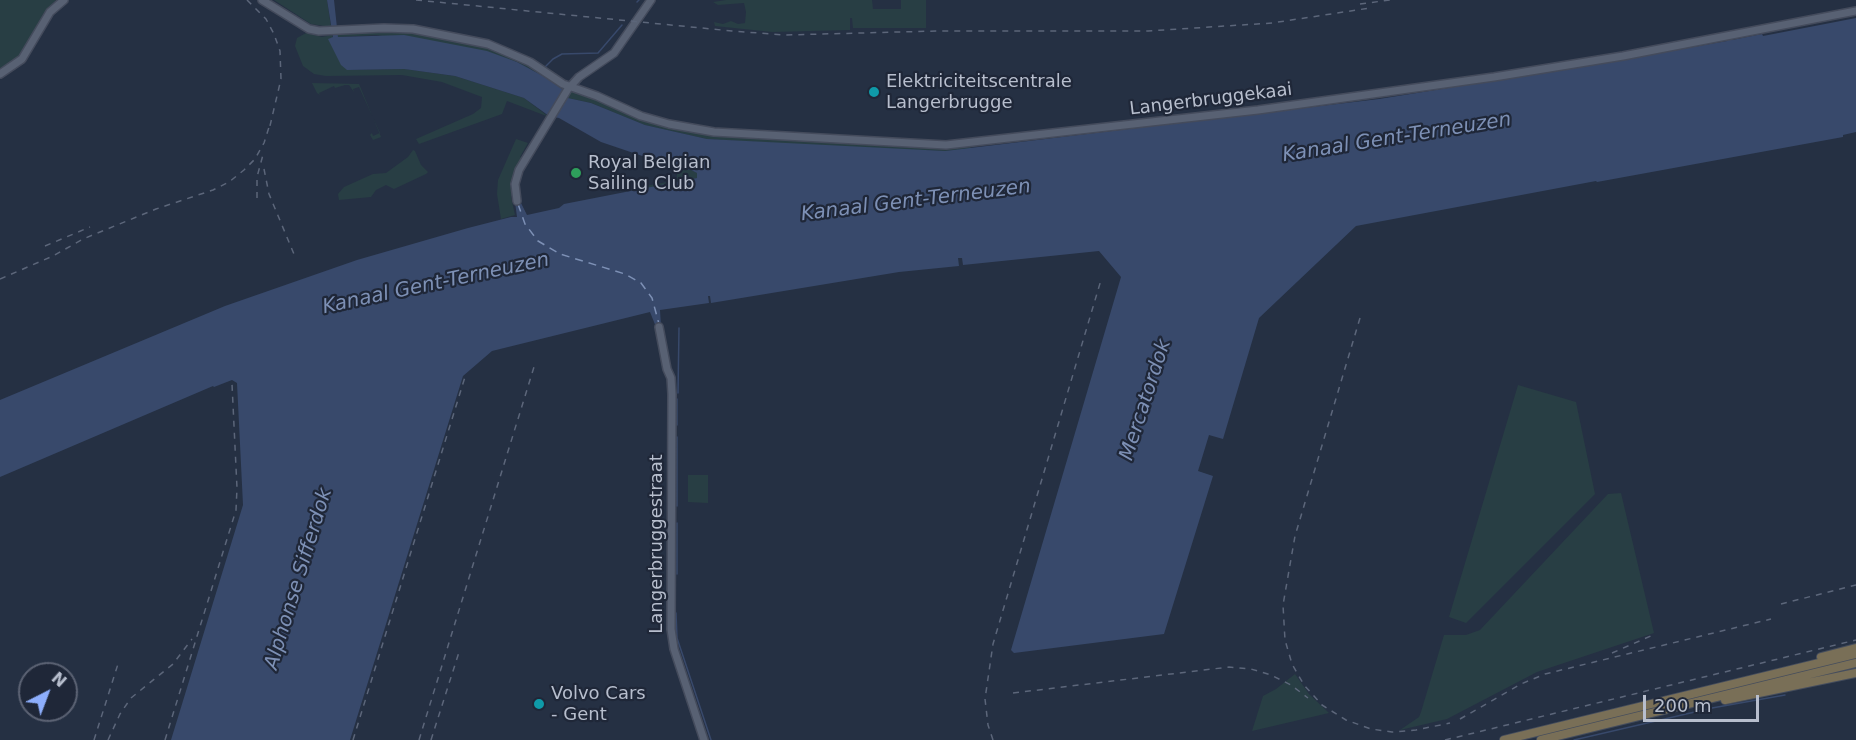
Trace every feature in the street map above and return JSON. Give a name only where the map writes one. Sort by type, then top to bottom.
[{"type":"highway","points":[[1734,684],[1799,662],[1856,648]]},
{"type":"highway","points":[[1504,740],[1856,654]]},
{"type":"highway","points":[[1557,740],[1856,665]]},
{"type":"highway","points":[[1541,740],[1856,665]]},
{"type":"highway","points":[[1701,705],[1856,673]]},
{"type":"main road","points":[[0,74],[22,59],[50,12],[64,0]]},
{"type":"main road","name":"Langerbruggekaai","points":[[262,0],[309,28],[335,31],[399,28],[429,31],[488,44],[518,56],[571,87],[655,121],[701,130],[946,145],[1258,110],[1459,82],[1623,56],[1856,11]]},
{"type":"main road","points":[[517,201],[515,184],[519,170],[564,96],[579,77],[614,53],[651,0]]},
{"type":"main road","name":"Langerbruggestraat","points":[[659,327],[667,369],[671,378],[670,629],[674,649],[704,740]]},
{"type":"green space","points":[[0,0],[56,0],[43,14],[21,54],[11,63],[0,68]]},
{"type":"green space","points":[[274,0],[327,0],[331,27],[311,24]]},
{"type":"green space","points":[[726,0],[872,0],[873,9],[901,9],[901,0],[926,0],[926,28],[853,28],[852,18],[850,18],[850,30],[772,32],[715,26],[714,22],[745,23],[744,3],[718,5],[713,2]]},
{"type":"green space","points":[[413,31],[469,42],[503,52],[607,103],[713,135],[918,148],[970,146],[971,149],[945,151],[869,149],[707,139],[645,125],[591,103],[568,98],[543,76],[517,62],[377,35],[338,37],[338,34]]},
{"type":"green space","points":[[306,33],[322,37],[332,35],[333,38],[329,39],[347,70],[404,69],[455,76],[524,98],[549,117],[507,101],[502,114],[419,144],[416,139],[473,114],[481,108],[482,97],[442,82],[402,75],[326,76],[314,74],[303,66],[295,46],[297,38]]},
{"type":"green space","points":[[312,83],[359,84],[373,117],[359,87],[353,89],[354,92],[349,85],[335,88],[334,86],[319,93],[320,95]]},
{"type":"green space","points":[[372,133],[373,136],[379,133],[381,137],[373,140],[370,135]]},
{"type":"green space","points":[[516,139],[528,143],[512,180],[511,197],[515,215],[501,219],[497,194],[498,180]]},
{"type":"green space","points":[[413,150],[421,165],[428,172],[426,174],[394,189],[386,185],[376,190],[371,197],[339,200],[338,194],[344,187],[373,174],[386,173],[408,157]]},
{"type":"green space","points":[[656,162],[691,170],[697,173],[697,178],[637,191],[636,188],[677,180],[677,171],[657,166]]},
{"type":"green space","points":[[1518,385],[1576,402],[1595,494],[1466,623],[1449,617]]},
{"type":"green space","points":[[688,475],[708,475],[708,503],[688,502]]},
{"type":"green space","points":[[1621,493],[1654,633],[1537,672],[1447,719],[1400,730],[1419,717],[1444,635],[1466,635],[1480,630],[1608,494]]},
{"type":"green space","points":[[1295,674],[1309,694],[1329,713],[1252,731],[1263,696]]},
{"type":"water","points":[[327,0],[334,0],[338,37],[404,35],[487,51],[517,62],[543,76],[562,89],[563,95],[568,98],[591,103],[645,125],[707,139],[945,151],[1379,99],[1586,66],[1728,39],[1762,34],[1763,36],[1856,18],[1856,132],[1843,135],[1843,137],[1356,226],[1259,318],[1223,439],[1209,435],[1198,471],[1213,476],[1164,634],[1014,653],[1011,650],[1121,277],[1099,251],[963,265],[962,258],[958,258],[959,266],[899,272],[711,303],[710,296],[708,296],[709,303],[660,310],[661,326],[656,327],[650,312],[492,351],[463,376],[350,740],[171,740],[243,505],[237,383],[232,380],[213,386],[0,477],[0,400],[225,306],[357,260],[468,228],[517,217],[515,202],[520,201],[527,215],[559,208],[564,204],[697,178],[697,173],[691,170],[601,142],[559,118],[549,116],[524,98],[455,76],[404,69],[347,70],[341,65],[328,39],[333,37]]},
{"type":"waterway","points":[[545,67],[562,54],[598,53],[622,25]]},
{"type":"waterway","points":[[678,393],[679,328]]},
{"type":"waterway","points":[[677,399],[677,425]]},
{"type":"waterway","points":[[677,437],[677,506]]},
{"type":"waterway","points":[[677,523],[677,574]]},
{"type":"waterway","points":[[676,613],[677,638],[711,740]]},
{"type":"waterway","points":[[1574,740],[1712,708],[1785,695]]},
{"type":"ferry route","points":[[518,204],[525,224],[538,241],[560,254],[625,274],[641,283],[652,298],[659,324]]},
{"type":"railway","points":[[247,0],[266,19],[280,51],[281,79],[269,130]]},
{"type":"railway","points":[[416,0],[785,35],[936,31],[1148,31],[1272,23],[1370,8]]},
{"type":"railway","points":[[1360,4],[1390,0]]},
{"type":"railway","points":[[0,279],[53,256],[83,239],[229,182],[255,159],[264,143],[270,124]]},
{"type":"railway","points":[[257,198],[257,177],[264,151]]},
{"type":"railway","points":[[264,169],[269,194],[296,259]]},
{"type":"railway","points":[[45,246],[90,227]]},
{"type":"railway","points":[[993,740],[988,725],[985,699],[993,644],[1101,280]]},
{"type":"railway","points":[[1360,318],[1295,536],[1283,605],[1285,640],[1292,664],[1304,685],[1322,705],[1346,720],[1371,729],[1392,732],[1450,723]]},
{"type":"railway","points":[[419,740],[534,367]]},
{"type":"railway","points":[[353,740],[465,377]]},
{"type":"railway","points":[[165,740],[236,510],[232,384]]},
{"type":"railway","points":[[1781,604],[1856,585]]},
{"type":"railway","points":[[1460,719],[1521,684],[1545,674],[1771,619]]},
{"type":"railway","points":[[1612,653],[1653,635]]},
{"type":"railway","points":[[108,740],[120,714],[131,698],[173,664],[192,639]]},
{"type":"railway","points":[[1445,740],[1856,640]]},
{"type":"railway","points":[[431,740],[460,649]]},
{"type":"railway","points":[[94,740],[118,664]]},
{"type":"railway","points":[[1013,693],[1229,667],[1251,669],[1271,675],[1291,685],[1308,698]]},
{"type":"place","name":"Elektriciteitscentrale Langerbrugge","points":[[874,92]]},
{"type":"place","name":"Royal Belgian Sailing Club","points":[[576,173]]},
{"type":"place","name":"Volvo Cars - Gent","points":[[539,704]]},
{"type":"water label","name":"Kanaal Gent-Terneuzen","points":[[1397,138]]},
{"type":"water label","name":"Kanaal Gent-Terneuzen","points":[[916,201]]},
{"type":"water label","name":"Kanaal Gent-Terneuzen","points":[[436,284]]},
{"type":"water label","name":"Mercatordok","points":[[1146,400]]},
{"type":"water label","name":"Alphonse Sifferdok","points":[[299,579]]}]
